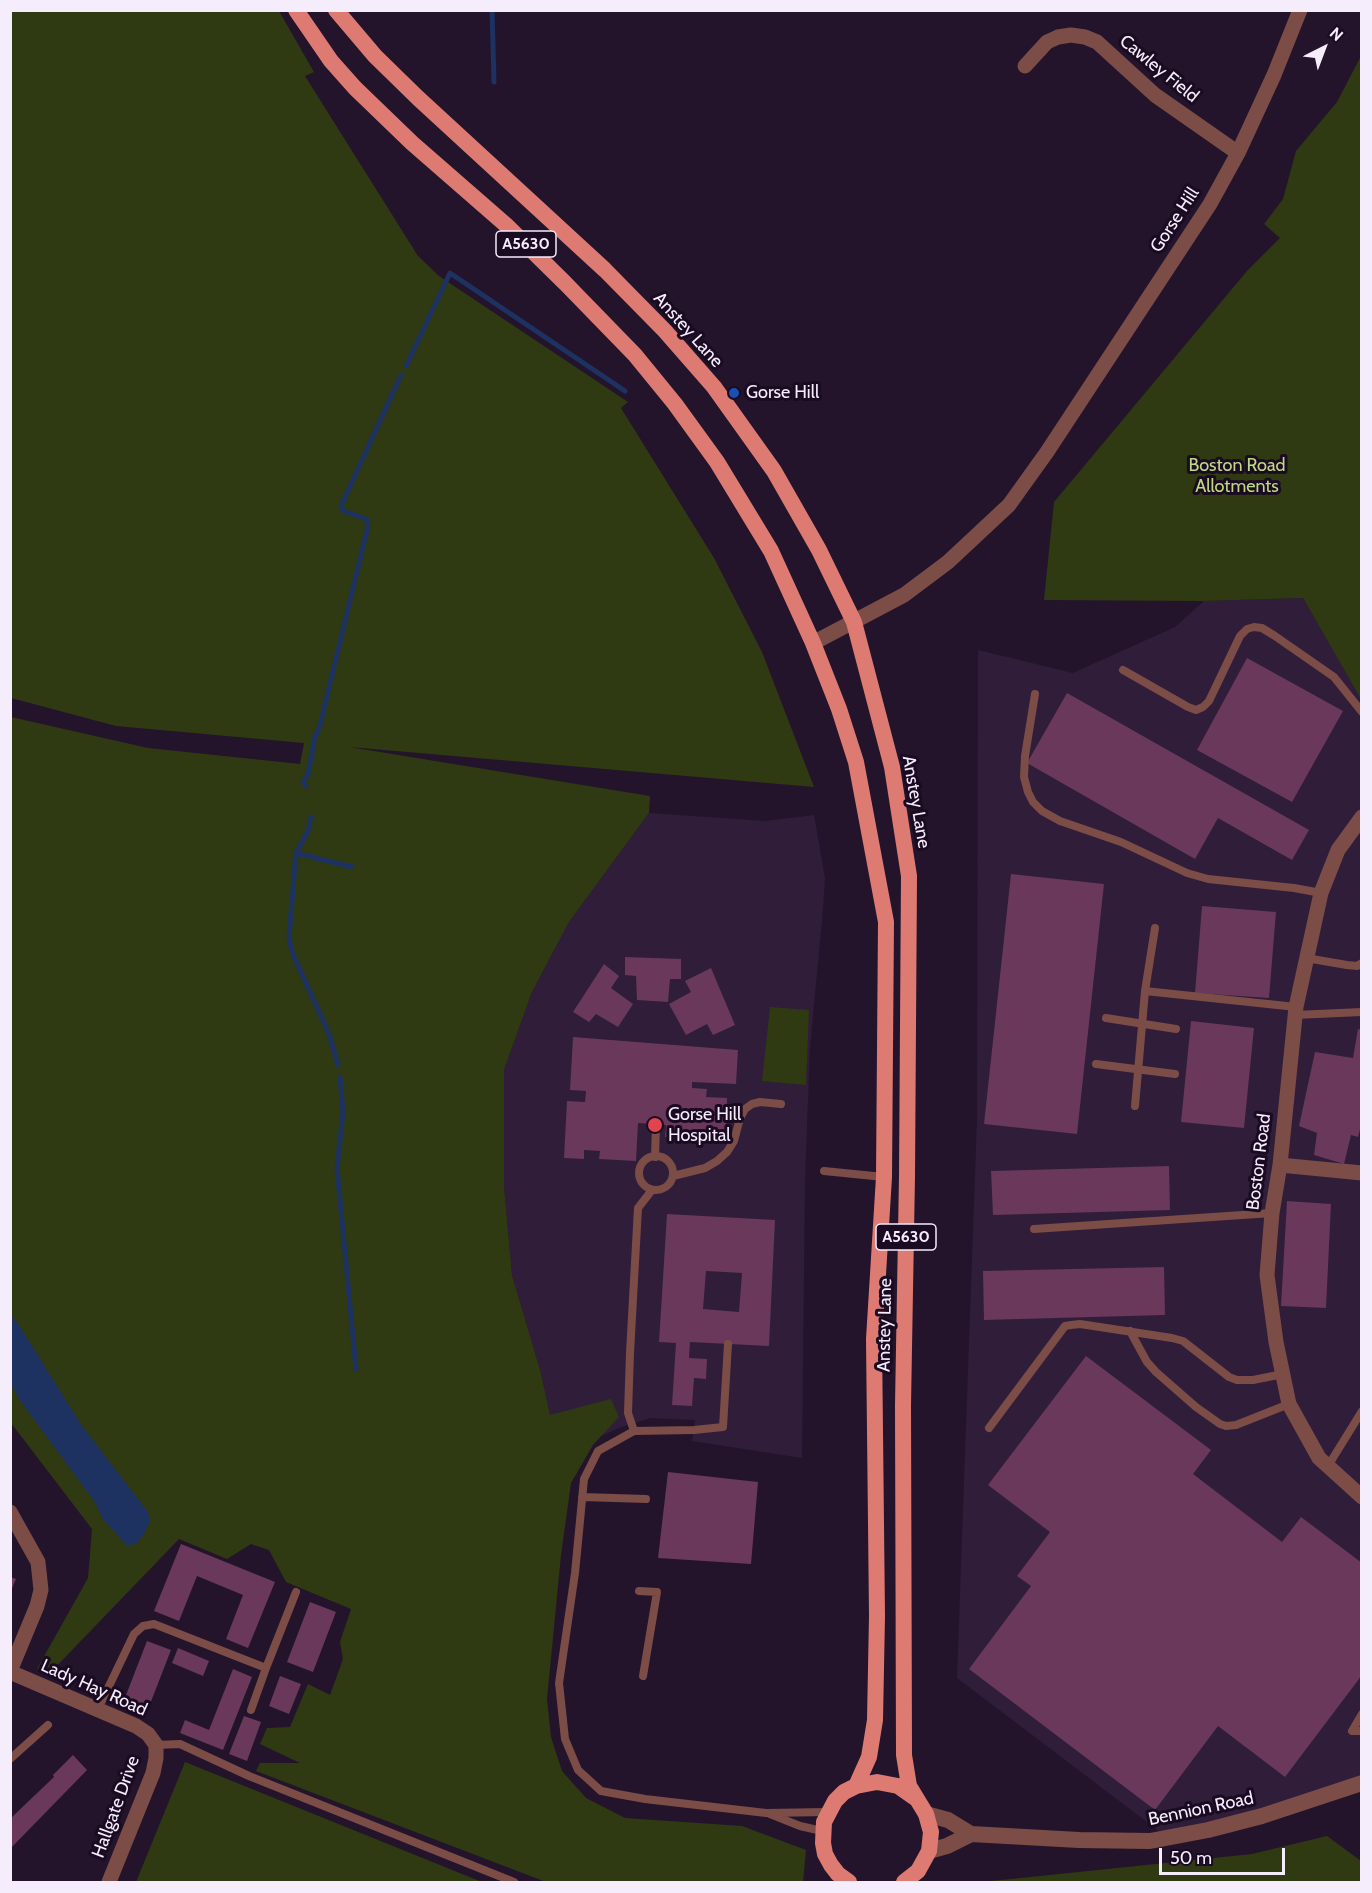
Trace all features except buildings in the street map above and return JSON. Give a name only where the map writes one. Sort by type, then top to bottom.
[{"type":"main road","name":"A5630","points":[[296,10],[331,61],[355,88],[412,143],[515,233],[628,347],[669,396],[717,462],[771,551],[813,643],[839,709],[856,762],[886,922],[884,1178],[874,1339],[877,1605],[875,1720],[870,1757],[856,1786]]},
{"type":"main road","name":"Anstey Lane","points":[[336,10],[375,56],[605,270],[665,331],[714,387],[774,471],[819,550],[855,622],[892,767],[909,876],[903,1405],[904,1755],[909,1786],[926,1814],[931,1832],[929,1851]]},
{"type":"main road","name":"Anstey Lane","points":[[856,1786],[877,1782],[898,1786],[915,1798]]},
{"type":"main road","points":[[848,1882],[838,1874],[825,1854],[822,1831],[828,1812],[835,1801],[844,1792],[856,1786]]},
{"type":"main road","points":[[904,1882],[918,1871],[929,1851]]},
{"type":"street","name":"Gorse Hill","points":[[813,643],[904,595],[948,562],[1009,504],[1047,452],[1210,204],[1238,153],[1274,75],[1300,10]]},
{"type":"street","name":"Cawley Field","points":[[1025,66],[1047,42],[1071,35],[1085,37],[1097,42],[1155,95],[1238,153]]},
{"type":"street","name":"Boston Road","points":[[1362,817],[1338,850],[1321,893],[1295,1011],[1280,1165],[1272,1213],[1268,1275],[1276,1342],[1289,1404],[1319,1458],[1362,1497]]},
{"type":"street","points":[[1280,1165],[1362,1173]]},
{"type":"street","points":[[10,1512],[38,1562],[41,1577],[37,1606],[10,1672]]},
{"type":"street","name":"Lady Hay Road","points":[[10,1672],[136,1726],[148,1734],[156,1745]]},
{"type":"street","name":"Hallgate Drive","points":[[109,1882],[153,1773],[156,1745]]},
{"type":"street","name":"Bennion Road","points":[[926,1814],[948,1820],[971,1834],[1150,1841],[1208,1830],[1362,1783]]},
{"type":"street","name":"Bennion Road","points":[[929,1851],[947,1846],[971,1834]]},
{"type":"lane","points":[[1123,670],[1196,710],[1209,701],[1240,636],[1247,629],[1262,628],[1334,677],[1362,712]]},
{"type":"lane","points":[[1035,694],[1024,777],[1033,802],[1042,811],[1060,821],[1120,842],[1187,873],[1208,879],[1321,893]]},
{"type":"lane","points":[[1135,1106],[1145,991],[1155,928]]},
{"type":"lane","points":[[1306,958],[1357,966],[1362,963]]},
{"type":"lane","points":[[1145,991],[1295,1011],[1362,1012]]},
{"type":"lane","points":[[1106,1018],[1176,1029]]},
{"type":"lane","points":[[1096,1064],[1175,1074]]},
{"type":"lane","points":[[673,1176],[705,1168],[727,1152],[734,1141],[740,1118],[745,1109],[752,1104],[760,1102],[781,1104]]},
{"type":"lane","points":[[655,1157],[656,1125]]},
{"type":"lane","points":[[655,1157],[668,1162],[673,1176],[668,1186],[652,1190],[641,1181],[639,1172],[643,1163],[655,1157]]},
{"type":"lane","points":[[824,1171],[884,1178]]},
{"type":"lane","points":[[634,1431],[628,1413],[628,1403],[638,1208],[652,1190]]},
{"type":"lane","points":[[1034,1229],[1272,1213]]},
{"type":"lane","points":[[989,1428],[1065,1326],[1080,1324],[1183,1341],[1229,1377],[1237,1380],[1252,1380],[1283,1374]]},
{"type":"lane","points":[[1130,1331],[1147,1362],[1156,1372],[1196,1407],[1220,1424],[1236,1425],[1289,1404]]},
{"type":"lane","points":[[728,1344],[723,1427],[634,1431],[598,1451],[584,1479],[575,1573],[560,1683],[566,1739],[578,1770],[601,1791],[645,1799],[766,1813],[828,1812]]},
{"type":"lane","points":[[1328,1466],[1362,1411]]},
{"type":"lane","points":[[582,1497],[646,1499]]},
{"type":"lane","points":[[251,1710],[296,1592]]},
{"type":"lane","points":[[639,1592],[657,1592],[643,1676]]},
{"type":"lane","points":[[98,1710],[134,1634],[143,1626],[154,1624],[160,1626],[266,1668]]},
{"type":"lane","points":[[1362,1714],[1352,1731],[1362,1731]]},
{"type":"lane","points":[[10,1759],[48,1725]]},
{"type":"lane","points":[[156,1745],[180,1744],[249,1776],[514,1882]]},
{"type":"lane","points":[[766,1813],[800,1827],[822,1831]]},
{"type":"shaded area","points":[[1303,598],[1362,699],[1361,1783],[1168,1838],[957,1678],[977,1120],[978,650],[1073,673],[1175,627],[1204,601]]},
{"type":"shaded area","name":"Gorse Hill Hospital","points":[[649,813],[765,821],[814,815],[825,878],[810,1047],[805,1179],[802,1458],[692,1441],[695,1420],[650,1418],[619,1428],[567,1451],[550,1416],[541,1373],[512,1275],[504,1186],[504,1070],[532,992],[569,922]]},
{"type":"green space","points":[[11,11],[279,11],[314,72],[305,76],[418,256],[439,276],[628,402],[621,408],[714,558],[762,652],[814,787],[349,747],[650,796],[649,813],[569,922],[532,992],[504,1070],[504,1186],[512,1275],[541,1373],[550,1415],[611,1399],[619,1417],[593,1445],[571,1483],[561,1555],[547,1699],[551,1737],[562,1771],[586,1798],[625,1818],[742,1826],[806,1850],[803,1882],[546,1882],[256,1771],[260,1763],[300,1763],[260,1744],[267,1728],[290,1727],[308,1684],[330,1695],[343,1659],[340,1642],[351,1609],[286,1582],[269,1550],[251,1544],[227,1559],[179,1539],[49,1674],[37,1669],[88,1578],[92,1529],[11,1423],[11,717],[148,748],[300,764],[304,743],[116,726],[11,698]]},
{"type":"green space","name":"Boston Road Allotments","points":[[1361,56],[1361,699],[1303,598],[1204,601],[1044,600],[1054,502],[1247,271],[1280,238],[1264,224],[1283,199],[1296,151],[1337,102]]},
{"type":"green space","points":[[770,1007],[809,1010],[806,1085],[762,1081]]},
{"type":"green space","points":[[185,1762],[482,1882],[136,1882]]},
{"type":"green space","points":[[1327,1836],[1361,1861],[1361,1882],[982,1882],[1252,1854]]},
{"type":"water","points":[[10,1315],[15,1319],[82,1426],[148,1512],[150,1521],[137,1543],[127,1546],[103,1519],[94,1501],[19,1399],[11,1384]]},
{"type":"waterway","points":[[492,10],[494,82]]},
{"type":"waterway","points":[[406,366],[450,273],[625,391]]},
{"type":"waterway","points":[[306,786],[303,783],[308,774],[315,736],[319,729],[367,530],[368,521],[343,511],[341,506],[401,375]]},
{"type":"waterway","points":[[311,817],[308,831],[296,853],[289,937],[292,952],[329,1034],[338,1065]]},
{"type":"waterway","points":[[296,853],[352,867]]},
{"type":"waterway","points":[[340,1077],[343,1112],[337,1168],[356,1369]]},
{"type":"place","name":"Gorse Hill","points":[[734,393]]},
{"type":"place","name":"Gorse Hill Hospital","points":[[655,1125]]}]
